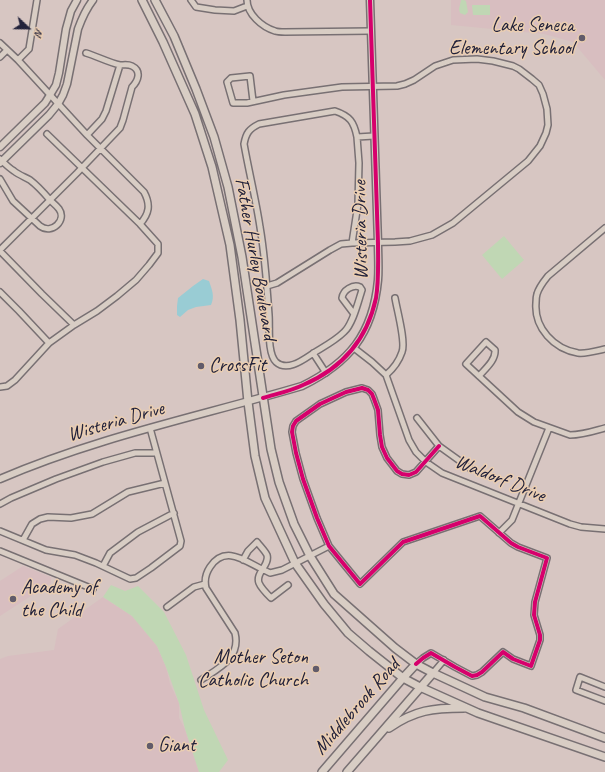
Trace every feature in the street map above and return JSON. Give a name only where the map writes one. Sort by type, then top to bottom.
[{"type":"main road","name":"Father Hurley Boulevard","points":[[142,0],[163,42],[195,114],[212,167],[230,245],[255,456],[265,498],[295,563],[324,604],[348,634],[403,678],[420,688],[478,713],[605,757]]},
{"type":"main road","name":"Father Hurley Boulevard","points":[[155,0],[174,36],[196,88],[214,137],[228,187],[242,257],[271,449],[279,482],[294,524],[310,556],[334,594],[394,648],[416,664],[432,673],[485,696],[524,708],[605,738]]},
{"type":"main road","name":"Middlebrook Road","points":[[322,772],[416,664]]},
{"type":"main road","name":"Middlebrook Road","points":[[347,772],[432,673]]},
{"type":"main road","points":[[379,734],[400,720],[422,711],[442,708],[466,708]]},
{"type":"street","points":[[18,60],[29,49],[37,0]]},
{"type":"street","points":[[0,147],[45,103],[56,85],[68,23],[71,11],[77,0]]},
{"type":"street","points":[[0,178],[13,201],[43,228],[50,229],[56,226],[60,219],[61,213],[58,208],[30,180],[14,171],[1,161],[49,115],[58,104],[67,84],[80,24],[85,11],[93,0]]},
{"type":"street","points":[[191,0],[196,7],[215,10],[234,11],[247,3],[250,13],[262,24],[275,31],[371,31]]},
{"type":"street","name":"Wisteria Drive","points":[[0,479],[52,458],[106,441],[302,386],[326,373],[345,358],[354,348],[368,322],[376,297],[378,279],[370,0]]},
{"type":"street","points":[[0,43],[18,60],[87,135],[138,185],[146,195],[148,212],[140,224]]},
{"type":"street","points":[[0,58],[8,50]]},
{"type":"street","points":[[74,325],[0,251],[120,128],[132,87],[136,84],[138,79],[136,69],[132,66],[120,65],[86,53]]},
{"type":"street","points":[[253,101],[250,76],[231,78],[227,82],[233,103],[247,103],[284,95],[342,87],[396,86],[414,80],[435,66],[453,60],[473,59],[493,61],[519,69],[539,85],[547,109],[548,125],[546,133],[540,146],[528,161],[453,222],[432,235],[410,241],[341,244],[276,283],[267,286]]},
{"type":"street","points":[[87,135],[104,115],[120,65]]},
{"type":"street","points":[[352,243],[358,204],[359,163],[357,137],[351,120],[344,114],[334,111],[259,124],[251,128],[245,136],[244,144],[261,228],[270,322],[270,349],[273,358],[277,363],[291,365],[313,354],[346,331],[354,314],[362,290],[360,286],[350,288],[342,294],[342,298],[354,314]]},
{"type":"street","points":[[0,387],[7,386],[15,380],[49,343],[97,311],[136,280],[158,253],[158,244],[140,224],[48,134]]},
{"type":"street","points":[[357,137],[374,136]]},
{"type":"street","points":[[605,228],[548,276],[536,295],[535,311],[538,322],[545,334],[564,349],[579,353],[587,353],[605,349]]},
{"type":"street","points":[[0,292],[19,310],[49,343]]},
{"type":"street","points":[[386,375],[396,364],[403,351],[404,343],[395,298]]},
{"type":"street","points":[[479,376],[496,354],[495,350],[486,342],[466,364],[479,376],[518,412],[534,422],[570,435],[577,435],[605,428]]},
{"type":"street","name":"Waldorf Drive","points":[[354,348],[386,375],[409,440],[416,452],[426,462],[442,473],[519,504],[581,527],[605,529]]},
{"type":"street","points":[[313,354],[326,373]]},
{"type":"street","points":[[416,664],[422,658],[431,653],[472,676],[482,672],[503,652],[513,659],[531,666],[540,640],[534,615],[535,602],[547,558],[511,543],[480,516],[403,542],[360,584],[329,546],[303,480],[292,432],[296,421],[320,404],[346,392],[362,388],[368,390],[372,394],[378,410],[382,447],[387,458],[397,471],[402,474],[409,475],[416,472],[439,446]]},
{"type":"street","points":[[416,418],[439,446],[471,468]]},
{"type":"street","points":[[0,531],[46,550],[75,555],[130,579],[136,578],[151,568],[176,550],[180,546],[181,541],[150,428]]},
{"type":"street","points":[[499,533],[512,520],[549,428]]},
{"type":"street","points":[[0,504],[11,498],[103,462],[135,453],[156,454]]},
{"type":"street","points":[[23,540],[32,524],[40,519],[71,518],[92,514],[128,492],[165,483]]},
{"type":"street","points":[[103,566],[110,553],[138,532],[174,513]]},
{"type":"street","points":[[244,560],[248,551],[257,542],[268,557],[259,576],[259,583],[271,598],[288,585]]},
{"type":"street","points":[[201,680],[229,660],[236,647],[237,640],[235,634],[206,588],[205,584],[207,572],[212,564],[225,555],[232,555],[262,570],[274,572],[282,570],[329,546]]},
{"type":"street","points":[[0,551],[92,589]]},
{"type":"street","points":[[167,607],[194,587],[205,584]]},
{"type":"street","points":[[432,673],[444,660]]},
{"type":"street","points":[[605,687],[580,677],[576,690],[605,701]]},
{"type":"shaded area","name":"Lake Seneca Elementary School","points":[[451,0],[605,0],[605,80],[573,42],[544,34],[451,25]]},
{"type":"shaded area","name":"Academy of the Child","points":[[23,566],[51,577],[51,583],[0,616],[0,581]]},
{"type":"shaded area","points":[[103,597],[132,616],[157,646],[166,667],[170,684],[179,703],[179,718],[185,729],[199,772],[0,772],[0,659],[8,656],[54,650],[58,629]]},
{"type":"green space","points":[[461,0],[466,1],[468,12],[465,15],[460,13],[459,9]]},
{"type":"green space","points":[[472,5],[490,5],[490,15],[473,15]]},
{"type":"green space","points":[[504,236],[524,260],[502,279],[482,255]]},
{"type":"green space","points":[[111,585],[125,591],[138,586],[164,612],[186,655],[204,710],[228,760],[219,772],[199,772],[185,729],[179,703],[157,646],[132,616],[103,597]]},
{"type":"water","points":[[203,279],[209,281],[211,287],[213,296],[211,305],[196,307],[188,310],[180,317],[177,315],[178,298]]},
{"type":"cycle path","points":[[263,398],[303,385],[330,370],[351,351],[359,340],[372,313],[377,291],[378,243],[370,0]]},
{"type":"cycle path","points":[[416,664],[431,653],[472,676],[482,672],[503,652],[513,659],[531,666],[540,640],[534,615],[535,602],[547,558],[511,543],[480,516],[403,542],[360,584],[329,546],[303,479],[292,432],[296,421],[320,404],[346,392],[362,388],[368,390],[372,394],[378,410],[382,447],[387,458],[397,471],[402,474],[409,475],[416,472],[439,446]]},
{"type":"place","name":"Lake Seneca Elementary School","points":[[582,38]]},
{"type":"place","name":"CrossFit","points":[[201,366]]},
{"type":"place","name":"Academy of the Child","points":[[13,599]]},
{"type":"place","name":"Mother Seton Catholic Church","points":[[316,669]]},
{"type":"place","name":"Giant","points":[[150,746]]}]
